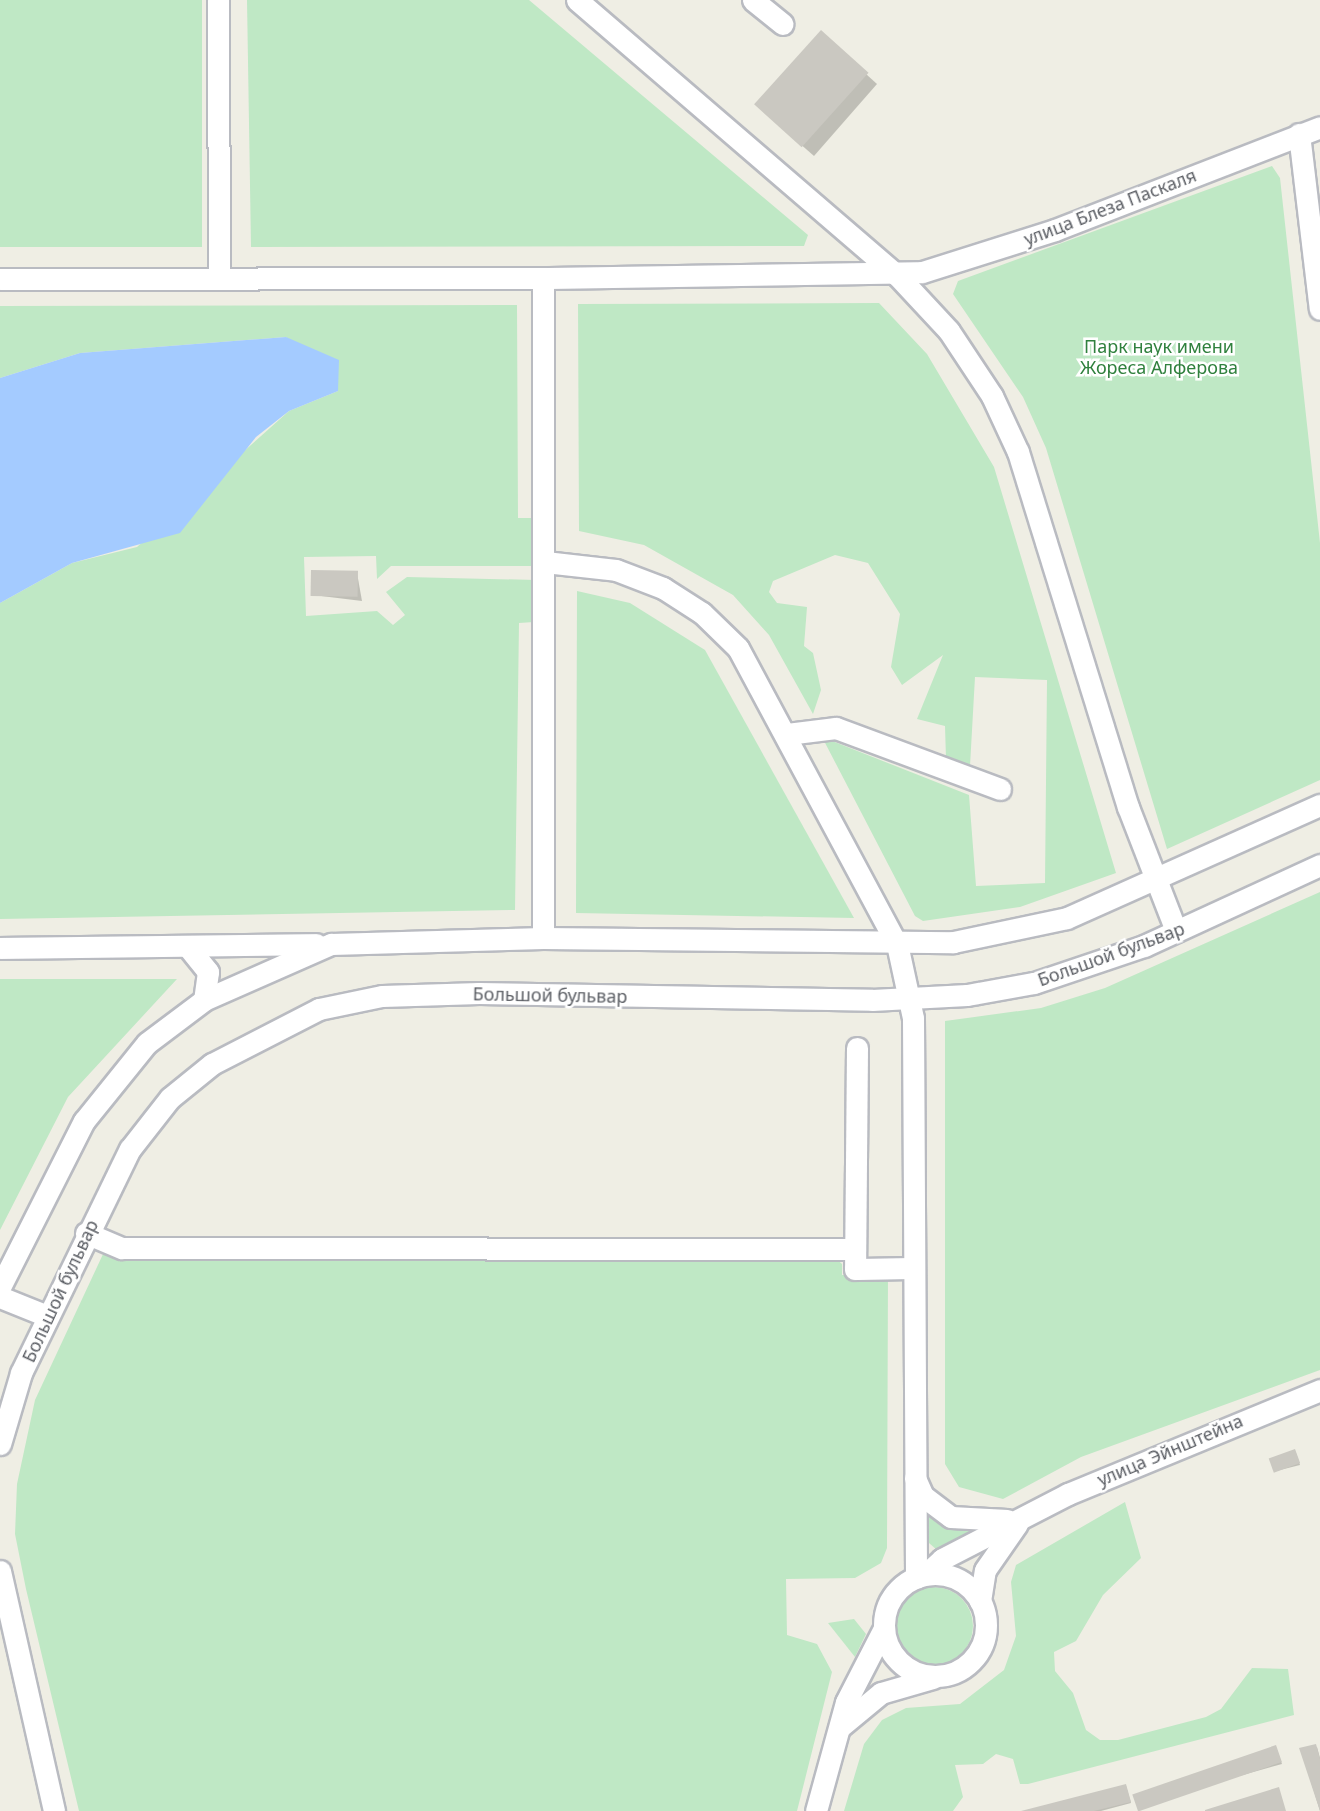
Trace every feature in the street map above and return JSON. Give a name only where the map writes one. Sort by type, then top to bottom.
[{"type":"street","points":[[218,0],[219,278]]},
{"type":"street","points":[[577,0],[897,275],[949,331],[1018,452],[1153,881],[1176,931]]},
{"type":"street","points":[[753,0],[783,24]]},
{"type":"street","name":"улица Блеза Паскаля","points":[[0,279],[897,275],[1055,230],[1320,127]]},
{"type":"street","points":[[1299,134],[1320,309]]},
{"type":"street","points":[[543,278],[543,938]]},
{"type":"street","points":[[545,562],[616,570],[702,613],[738,648],[787,734],[897,944],[910,1000],[915,1477],[921,1576]]},
{"type":"street","points":[[787,734],[836,728],[1000,789]]},
{"type":"street","points":[[0,948],[188,947],[543,938],[897,944],[1010,933],[1067,918],[1320,805]]},
{"type":"street","name":"Большой бульвар","points":[[0,1444],[21,1373],[86,1233],[130,1149],[170,1098],[212,1064],[319,1009],[382,996],[479,993],[910,1000],[1034,983],[1176,931],[1320,865]]},
{"type":"street","points":[[0,1287],[84,1121],[114,1078],[204,1000],[331,944]]},
{"type":"street","points":[[188,947],[208,972],[204,1000]]},
{"type":"street","points":[[858,1048],[858,1225],[855,1269],[914,1268]]},
{"type":"street","points":[[86,1233],[122,1248],[855,1249]]},
{"type":"street","points":[[0,1297],[47,1316]]},
{"type":"street","name":"улица Эйнштейна","points":[[921,1576],[942,1559],[1166,1450],[1320,1390]]},
{"type":"street","points":[[915,1477],[923,1496],[951,1517],[1023,1518]]},
{"type":"street","points":[[980,1601],[995,1551],[1023,1518]]},
{"type":"street","points":[[0,1571],[54,1811]]},
{"type":"street","points":[[816,1811],[838,1728],[884,1629],[889,1602],[921,1576],[962,1582],[980,1601],[986,1625],[980,1650],[963,1668],[881,1693],[838,1728]]},
{"type":"street","points":[[884,1629],[901,1664],[939,1676]]},
{"type":"green space","points":[[0,0],[202,0],[202,247],[0,247]]},
{"type":"green space","points":[[247,0],[529,0],[808,235],[804,246],[251,247]]},
{"type":"green space","name":"Парк наук имени Жореса Алферова","points":[[1272,166],[1280,178],[1320,543],[1320,780],[1167,849],[1046,448],[1023,397],[953,294],[958,281]]},
{"type":"green space","points":[[879,303],[927,354],[994,467],[1116,873],[1020,907],[923,921],[915,916],[822,737],[969,795],[976,886],[1045,883],[1047,680],[975,677],[970,766],[946,759],[945,726],[917,719],[943,655],[902,685],[891,667],[900,614],[868,563],[835,555],[773,581],[769,592],[777,603],[807,607],[804,646],[813,653],[821,690],[813,714],[769,635],[733,595],[644,545],[579,531],[578,304]]},
{"type":"green space","points":[[517,305],[518,518],[535,518],[534,566],[391,566],[377,579],[376,556],[304,557],[306,616],[377,611],[393,625],[405,615],[386,592],[407,577],[536,580],[534,622],[519,623],[515,910],[0,919],[0,603],[72,563],[137,547],[289,411],[338,391],[286,337],[80,353],[0,378],[0,306]]},
{"type":"green space","points":[[577,591],[630,603],[705,650],[854,918],[576,913]]},
{"type":"green space","points":[[1320,892],[1320,1370],[1081,1457],[1003,1499],[959,1487],[945,1464],[945,1021],[1041,1008],[1105,988]]},
{"type":"green space","points":[[0,979],[177,979],[68,1097],[0,1230]]},
{"type":"green space","points":[[104,1252],[151,1259],[833,1256],[842,1264],[842,1275],[888,1274],[887,1548],[881,1563],[855,1578],[786,1579],[787,1635],[817,1644],[832,1672],[797,1811],[79,1811],[15,1534],[17,1484],[35,1400]]},
{"type":"green space","points":[[1125,1502],[1141,1558],[1103,1595],[1076,1641],[1054,1652],[1055,1671],[1073,1693],[1086,1730],[1100,1740],[1118,1740],[1206,1717],[1221,1709],[1252,1668],[1288,1669],[1294,1715],[1028,1784],[1020,1784],[1013,1759],[996,1754],[983,1764],[955,1765],[963,1797],[953,1811],[844,1811],[864,1744],[882,1720],[906,1708],[960,1704],[1004,1670],[1016,1636],[1011,1582],[1016,1565]]},
{"type":"green space","points":[[929,1515],[971,1531],[971,1534],[937,1550],[929,1543]]},
{"type":"green space","points":[[926,1587],[942,1587],[956,1593],[967,1604],[973,1618],[973,1634],[967,1648],[956,1659],[942,1665],[926,1665],[912,1659],[901,1648],[895,1634],[895,1618],[901,1604],[912,1593]]},
{"type":"green space","points":[[854,1619],[866,1634],[855,1657],[828,1623]]},
{"type":"water","points":[[286,337],[339,360],[338,391],[289,411],[256,437],[180,533],[72,563],[0,603],[0,378],[80,353]]},
{"type":"building","points":[[821,30],[869,73],[802,147],[754,104]]},
{"type":"building","points":[[311,570],[358,571],[358,597],[311,596]]},
{"type":"building","points":[[1295,1449],[1300,1463],[1274,1473],[1269,1459]]},
{"type":"building","points":[[1316,1744],[1320,1759],[1320,1811],[1299,1748]]},
{"type":"building","points":[[1276,1745],[1282,1762],[1140,1811],[1132,1794]]},
{"type":"building","points":[[1126,1784],[1131,1802],[1094,1811],[1021,1811]]},
{"type":"building","points":[[1279,1787],[1286,1811],[1205,1811],[1205,1810]]}]
